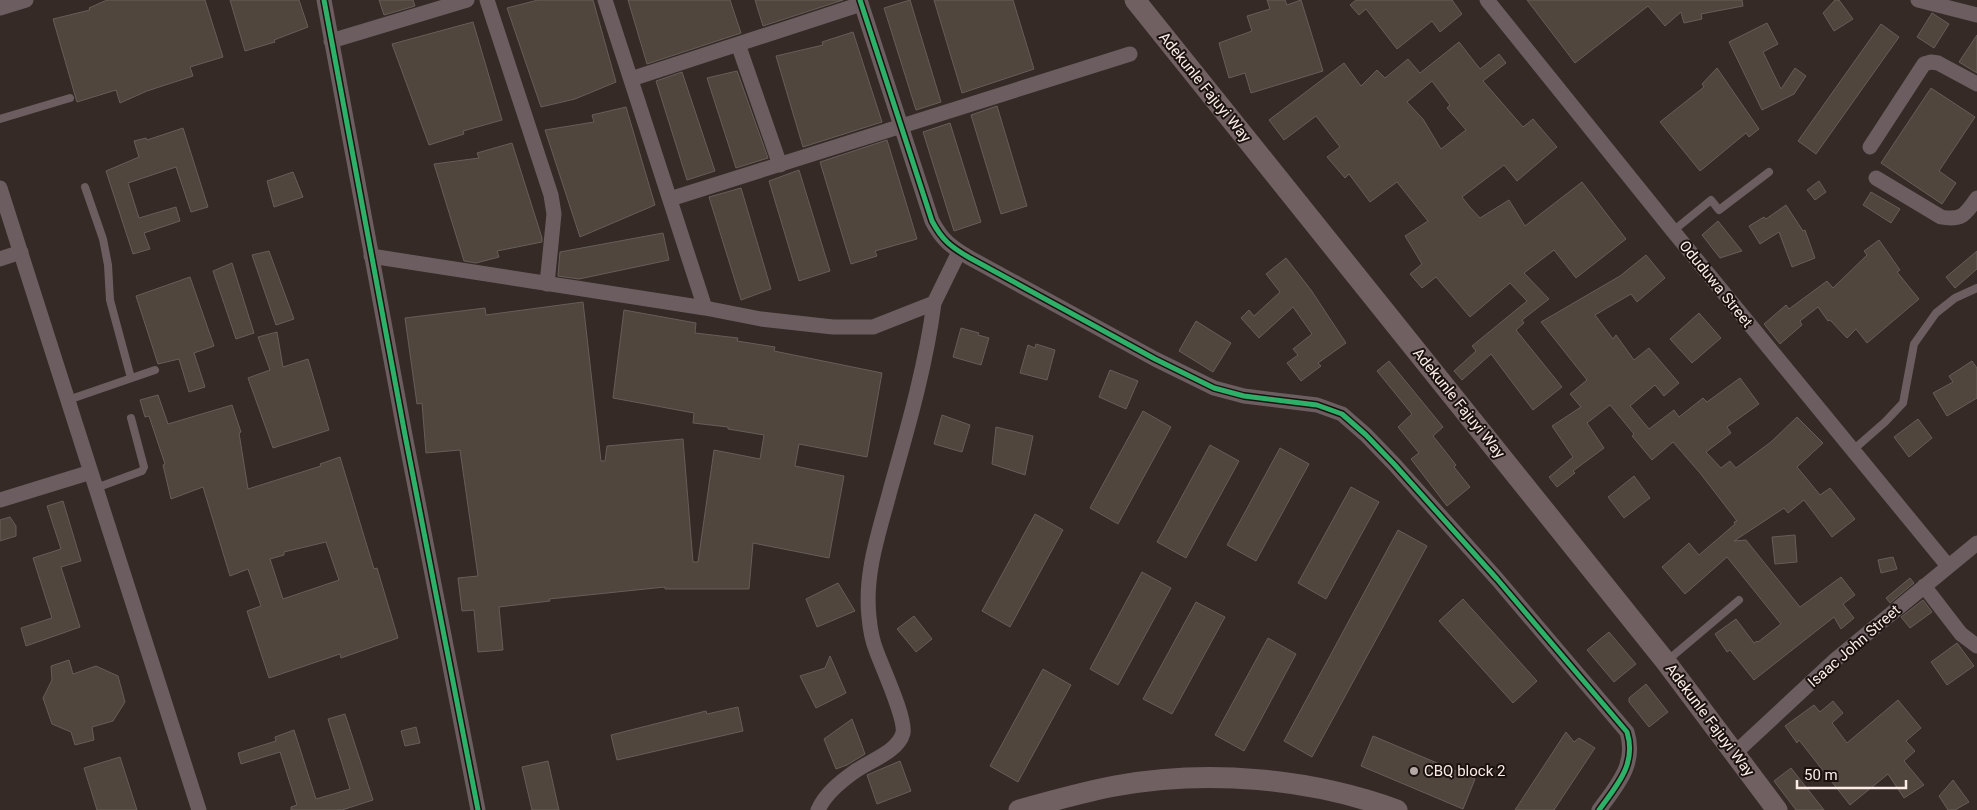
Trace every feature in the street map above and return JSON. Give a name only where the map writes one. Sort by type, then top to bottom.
[{"type":"street","points":[[0,8],[26,0]]},
{"type":"street","points":[[324,0],[371,256],[478,810]]},
{"type":"street","points":[[332,41],[467,0]]},
{"type":"street","points":[[487,0],[551,195],[554,214],[547,284]]},
{"type":"street","points":[[605,0],[705,308]]},
{"type":"street","name":"Adekunle Fajuyi Way","points":[[1135,0],[1666,662],[1777,810]]},
{"type":"street","name":"Oduduwa Street","points":[[1488,0],[1672,231],[1948,566]]},
{"type":"street","points":[[1918,0],[1977,15]]},
{"type":"street","points":[[631,79],[860,2],[932,221],[940,236],[959,252],[1155,359],[1214,388],[1244,396],[1317,405],[1342,414],[1394,464],[1484,564],[1627,732],[1631,744],[1624,775],[1599,810]]},
{"type":"street","points":[[738,44],[780,165]]},
{"type":"street","points":[[670,199],[1130,54]]},
{"type":"street","points":[[1870,147],[1924,64],[1938,62],[1977,84]]},
{"type":"street","points":[[1876,178],[1941,217],[1953,220],[1961,217],[1977,198]]},
{"type":"street","points":[[0,188],[96,488],[193,809]]},
{"type":"street","points":[[0,259],[20,252]]},
{"type":"street","points":[[818,810],[834,788],[854,772],[898,744],[903,731],[895,701],[875,648],[869,617],[868,584],[873,555],[930,337],[934,303],[959,252]]},
{"type":"street","points":[[371,256],[705,308],[761,319],[833,327],[873,328],[934,303]]},
{"type":"street","points":[[0,500],[91,472]]},
{"type":"street","name":"Isaac John Street","points":[[1735,753],[1835,660],[1977,543]]},
{"type":"street","points":[[1924,586],[1961,634],[1977,646]]},
{"type":"street","points":[[1020,810],[1116,786],[1160,780],[1206,777],[1294,784],[1344,794],[1397,810]]},
{"type":"lane","points":[[0,119],[70,98]]},
{"type":"lane","points":[[1672,231],[1711,200],[1719,210],[1769,172]]},
{"type":"lane","points":[[85,187],[103,239],[108,265],[110,300],[131,378]]},
{"type":"lane","points":[[1852,450],[1885,422],[1903,403],[1914,344],[1936,313],[1955,298],[1977,288]]},
{"type":"lane","points":[[68,400],[155,370]]},
{"type":"lane","points":[[96,488],[142,471],[144,467],[131,418]]},
{"type":"lane","points":[[1666,662],[1739,600]]},
{"type":"building","points":[[107,0],[205,0],[223,57],[190,67],[193,76],[147,91],[120,103],[116,90],[77,102],[53,19],[90,10],[89,8]]},
{"type":"building","points":[[230,0],[299,0],[308,27],[274,40],[275,42],[245,51]]},
{"type":"building","points":[[379,0],[413,0],[415,6],[384,15]]},
{"type":"building","points":[[538,0],[593,0],[616,82],[575,99],[541,107],[507,8]]},
{"type":"building","points":[[628,0],[730,0],[741,33],[647,64]]},
{"type":"building","points":[[755,0],[843,0],[763,26]]},
{"type":"building","points":[[910,0],[941,102],[916,110],[884,8]]},
{"type":"building","points":[[934,0],[1013,0],[1034,69],[962,93]]},
{"type":"building","points":[[1267,0],[1285,0],[1287,5],[1301,0],[1323,71],[1251,93],[1245,73],[1229,78],[1219,43],[1252,31],[1247,16],[1270,9]]},
{"type":"building","points":[[1356,0],[1452,0],[1462,14],[1440,32],[1432,21],[1397,49],[1366,9],[1359,15],[1350,5]]},
{"type":"building","points":[[1527,0],[1742,0],[1743,6],[1701,14],[1702,19],[1684,23],[1681,12],[1665,26],[1648,6],[1575,63]]},
{"type":"building","points":[[1835,0],[1839,0],[1853,19],[1834,31],[1823,13]]},
{"type":"building","points":[[1932,13],[1949,24],[1934,48],[1917,37]]},
{"type":"building","points":[[473,22],[502,120],[463,131],[464,134],[429,145],[392,44]]},
{"type":"building","points":[[1767,23],[1778,44],[1763,52],[1781,89],[1795,68],[1806,76],[1794,94],[1762,110],[1729,42]]},
{"type":"building","points":[[1881,24],[1899,37],[1816,154],[1798,141]]},
{"type":"building","points":[[853,32],[882,122],[803,147],[776,56],[823,45],[822,42]]},
{"type":"building","points":[[1977,35],[1977,73],[1959,62]]},
{"type":"building","points":[[1459,42],[1480,69],[1499,54],[1506,63],[1483,81],[1523,127],[1533,119],[1557,147],[1517,181],[1504,165],[1462,197],[1480,218],[1509,200],[1525,226],[1582,182],[1626,239],[1576,278],[1554,250],[1524,273],[1549,299],[1522,320],[1524,323],[1516,330],[1562,387],[1533,410],[1491,354],[1462,380],[1454,371],[1476,351],[1472,346],[1527,301],[1510,283],[1470,317],[1436,277],[1422,288],[1410,274],[1422,264],[1405,236],[1428,221],[1397,182],[1370,202],[1349,174],[1345,178],[1327,157],[1340,147],[1316,116],[1284,140],[1269,120],[1344,63],[1361,86],[1377,70],[1385,78],[1408,59],[1420,73]],"holes":[[[1432,81],[1450,105],[1447,108],[1466,130],[1441,149],[1423,119],[1407,102]]]},
{"type":"building","points":[[1717,68],[1759,129],[1749,137],[1746,133],[1700,171],[1660,122],[1704,87],[1702,84]]},
{"type":"building","points":[[737,71],[768,158],[736,168],[707,78]]},
{"type":"building","points":[[682,72],[715,171],[687,180],[656,81]]},
{"type":"building","points":[[1931,88],[1975,117],[1939,171],[1956,183],[1942,204],[1881,163]]},
{"type":"building","points":[[997,106],[1027,206],[1001,214],[971,115]]},
{"type":"building","points":[[626,107],[655,205],[580,237],[545,130],[594,122],[592,115]]},
{"type":"building","points":[[950,123],[981,222],[954,231],[923,132]]},
{"type":"building","points":[[183,128],[208,207],[191,212],[176,167],[128,183],[139,218],[176,207],[180,221],[144,233],[150,249],[133,254],[106,171],[139,157],[134,141],[146,138],[147,140]]},
{"type":"building","points":[[887,140],[917,239],[875,251],[877,256],[851,264],[820,162]]},
{"type":"building","points":[[512,143],[542,242],[497,251],[499,257],[476,263],[464,261],[434,164],[479,158],[477,153]]},
{"type":"building","points":[[799,170],[830,271],[799,281],[769,181]]},
{"type":"building","points":[[293,172],[303,197],[274,207],[267,181]]},
{"type":"building","points":[[1819,181],[1826,192],[1815,200],[1807,190]]},
{"type":"building","points":[[741,188],[771,289],[741,300],[709,197]]},
{"type":"building","points":[[1871,192],[1900,209],[1891,223],[1863,205]]},
{"type":"building","points":[[1786,205],[1803,231],[1805,230],[1815,258],[1792,267],[1779,232],[1760,244],[1749,226],[1764,217],[1766,219]]},
{"type":"building","points":[[1718,221],[1742,251],[1720,258],[1702,235]]},
{"type":"building","points":[[663,233],[669,260],[579,279],[558,276],[560,252]]},
{"type":"building","points":[[1879,240],[1900,270],[1897,272],[1919,299],[1867,343],[1856,329],[1847,338],[1830,320],[1828,321],[1818,307],[1800,321],[1802,325],[1780,344],[1764,324],[1786,305],[1789,309],[1827,281],[1833,288],[1867,255],[1864,251]]},
{"type":"building","points":[[269,251],[294,319],[276,325],[252,255]]},
{"type":"building","points":[[1977,251],[1977,269],[1955,288],[1946,277]]},
{"type":"building","points":[[1646,255],[1665,278],[1637,302],[1631,294],[1595,315],[1613,339],[1616,335],[1634,360],[1649,348],[1679,383],[1664,396],[1655,385],[1630,406],[1649,429],[1674,410],[1679,417],[1703,398],[1707,402],[1740,378],[1759,404],[1727,427],[1731,433],[1706,452],[1721,468],[1730,461],[1736,468],[1771,442],[1797,417],[1823,443],[1797,467],[1820,495],[1830,488],[1855,519],[1832,537],[1804,500],[1788,513],[1784,508],[1734,541],[1746,540],[1800,607],[1841,577],[1855,595],[1843,604],[1854,618],[1841,629],[1834,617],[1754,680],[1730,650],[1727,652],[1715,634],[1736,619],[1754,643],[1781,624],[1727,557],[1685,594],[1662,567],[1689,543],[1699,555],[1737,521],[1673,442],[1652,460],[1610,405],[1587,423],[1604,448],[1573,471],[1575,473],[1557,487],[1549,477],[1573,457],[1552,426],[1581,407],[1570,394],[1587,380],[1541,322],[1620,276]]},
{"type":"building","points":[[1286,258],[1311,290],[1346,343],[1318,363],[1321,366],[1301,381],[1287,363],[1298,355],[1293,349],[1312,334],[1293,307],[1259,338],[1241,318],[1249,310],[1254,316],[1280,292],[1266,274]]},
{"type":"building","points":[[232,263],[254,333],[236,339],[213,271]]},
{"type":"building","points":[[190,277],[214,346],[194,353],[205,387],[189,392],[179,359],[158,364],[136,296]]},
{"type":"building","points":[[583,302],[601,461],[605,461],[607,446],[683,439],[693,562],[698,562],[714,450],[760,459],[764,435],[728,429],[728,427],[693,423],[694,413],[613,398],[624,310],[696,323],[695,333],[738,338],[737,341],[775,347],[774,351],[882,373],[867,457],[799,444],[795,466],[844,476],[829,558],[753,543],[749,589],[665,589],[665,587],[549,599],[550,601],[499,607],[503,650],[478,652],[474,610],[462,611],[458,578],[478,576],[460,450],[426,453],[422,403],[417,404],[405,318],[485,308],[486,315]]},
{"type":"building","points":[[1699,313],[1721,338],[1692,363],[1670,339]]},
{"type":"building","points":[[1196,321],[1231,343],[1213,372],[1179,351]]},
{"type":"building","points":[[961,328],[989,338],[981,365],[953,357]]},
{"type":"building","points":[[277,332],[283,367],[308,359],[329,430],[273,448],[248,378],[270,370],[258,337]]},
{"type":"building","points":[[1036,344],[1055,350],[1047,380],[1020,373],[1028,345],[1035,348]]},
{"type":"building","points":[[1389,361],[1443,427],[1433,436],[1456,465],[1454,467],[1470,487],[1447,506],[1411,459],[1419,453],[1398,427],[1412,414],[1377,371]]},
{"type":"building","points":[[1972,361],[1977,368],[1977,398],[1947,416],[1933,393],[1953,382],[1949,376]]},
{"type":"building","points":[[1110,370],[1138,381],[1126,409],[1099,397]]},
{"type":"building","points":[[158,395],[168,424],[232,405],[241,432],[239,433],[248,489],[321,466],[320,464],[340,457],[374,569],[377,568],[398,638],[341,658],[340,654],[269,678],[247,611],[261,606],[248,569],[230,576],[203,487],[171,499],[163,465],[165,464],[149,416],[145,417],[140,400]],"holes":[[[326,542],[339,580],[283,599],[270,559],[284,555],[284,552]]]},
{"type":"building","points":[[1143,411],[1171,427],[1118,524],[1090,508]]},
{"type":"building","points":[[942,415],[970,425],[962,452],[934,444]]},
{"type":"building","points":[[1918,419],[1932,438],[1909,457],[1894,437]]},
{"type":"building","points":[[996,427],[1033,436],[1025,475],[992,464]]},
{"type":"building","points":[[1210,445],[1239,461],[1186,558],[1157,542]]},
{"type":"building","points":[[1280,448],[1309,464],[1256,561],[1227,545]]},
{"type":"building","points":[[1634,476],[1650,498],[1624,518],[1608,497]]},
{"type":"building","points":[[1351,487],[1379,502],[1326,599],[1298,583]]},
{"type":"building","points":[[63,501],[81,561],[61,567],[80,627],[26,646],[21,628],[52,618],[33,558],[61,549],[47,506]]},
{"type":"building","points":[[1035,514],[1063,530],[1010,627],[982,611]]},
{"type":"building","points":[[10,517],[16,526],[16,536],[0,541],[0,520]]},
{"type":"building","points":[[1398,530],[1427,546],[1312,757],[1284,741]]},
{"type":"building","points":[[1795,535],[1797,562],[1775,564],[1772,537]]},
{"type":"building","points":[[1893,557],[1897,569],[1881,573],[1878,560]]},
{"type":"building","points":[[1142,572],[1171,588],[1118,685],[1090,669]]},
{"type":"building","points":[[1910,578],[1914,583],[1890,603],[1886,598]]},
{"type":"building","points":[[838,583],[855,611],[817,627],[806,599]]},
{"type":"building","points":[[1463,599],[1537,681],[1513,703],[1439,621]]},
{"type":"building","points":[[1923,600],[1932,612],[1910,628],[1901,617]]},
{"type":"building","points":[[1196,602],[1225,617],[1172,714],[1143,699]]},
{"type":"building","points":[[914,616],[932,639],[916,652],[897,629]]},
{"type":"building","points":[[1609,632],[1636,664],[1614,682],[1587,650]]},
{"type":"building","points":[[1268,638],[1296,654],[1244,751],[1215,735]]},
{"type":"building","points":[[1957,643],[1974,666],[1947,685],[1931,662]]},
{"type":"building","points":[[830,656],[846,693],[816,708],[800,676],[825,668]]},
{"type":"building","points":[[69,660],[73,674],[96,666],[118,676],[125,702],[113,721],[92,727],[94,740],[75,745],[71,732],[52,724],[43,698],[52,680],[51,666]]},
{"type":"building","points":[[1043,669],[1071,685],[1018,782],[990,766]]},
{"type":"building","points":[[1646,684],[1668,712],[1649,727],[1629,702],[1629,698]]},
{"type":"building","points":[[1898,700],[1921,728],[1906,741],[1915,751],[1904,761],[1924,785],[1904,798],[1888,774],[1850,805],[1799,740],[1797,743],[1785,726],[1814,705],[1820,712],[1833,701],[1843,713],[1832,723],[1847,743]]},
{"type":"building","points":[[738,707],[743,731],[617,760],[611,735],[706,711],[707,714]]},
{"type":"building","points":[[345,714],[373,800],[342,810],[291,810],[291,807],[297,805],[280,752],[241,764],[238,753],[276,741],[275,737],[294,730],[316,799],[350,789],[328,719]]},
{"type":"building","points":[[852,719],[865,754],[847,765],[836,769],[824,739]]},
{"type":"building","points":[[416,727],[420,743],[405,746],[401,731]]},
{"type":"building","points":[[1566,732],[1574,742],[1579,738],[1595,748],[1554,810],[1515,810]]},
{"type":"building","name":"CBQ block 2","points":[[1373,736],[1475,779],[1463,809],[1361,766]]},
{"type":"building","points":[[120,757],[137,810],[97,810],[84,768]]},
{"type":"building","points":[[548,761],[559,810],[532,810],[522,767]]},
{"type":"building","points":[[900,761],[911,791],[877,804],[867,775]]},
{"type":"building","points":[[1791,768],[1824,810],[1796,810],[1774,781]]},
{"type":"building","points":[[1953,780],[1969,802],[1955,810],[1948,810],[1939,796]]},
{"type":"cycle path","points":[[324,0],[405,435],[478,810]]},
{"type":"cycle path","points":[[860,0],[932,221],[943,238],[970,258],[1155,359],[1214,388],[1244,396],[1317,405],[1342,414],[1394,464],[1497,579],[1627,732],[1629,754],[1624,774],[1599,810]]},
{"type":"place","name":"CBQ block 2","points":[[1414,771]]}]
